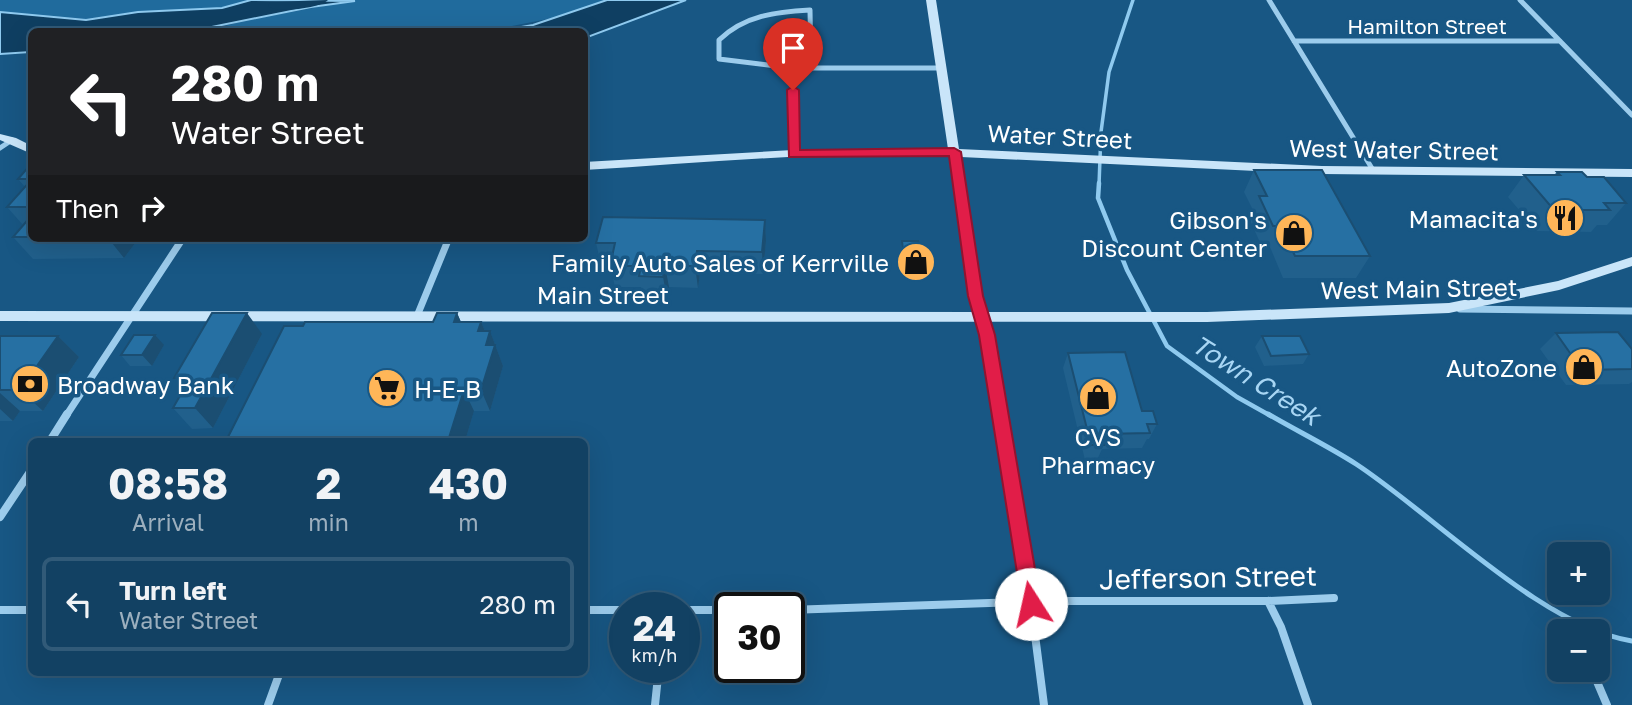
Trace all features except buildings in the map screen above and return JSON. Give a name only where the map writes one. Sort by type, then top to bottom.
[{"type":"street","points":[[806,0],[810,10],[811,68]]},
{"type":"street","points":[[931,0],[976,296],[982,316],[1031,604],[1044,705]]},
{"type":"street","points":[[1269,0],[1373,170]]},
{"type":"street","points":[[1520,0],[1632,116]]},
{"type":"street","points":[[810,10],[754,17],[727,30],[719,40],[719,59],[792,68],[942,68]]},
{"type":"street","name":"Hamilton Street","points":[[1294,41],[1560,41]]},
{"type":"street","points":[[792,68],[793,154]]},
{"type":"street","points":[[0,148],[6,139],[28,149]]},
{"type":"street","name":"Water Street","points":[[588,166],[793,154],[954,152],[1156,161]]},
{"type":"street","name":"West Water Street","points":[[1156,161],[1373,170],[1632,173]]},
{"type":"street","points":[[52,438],[180,242]]},
{"type":"street","points":[[417,316],[447,242]]},
{"type":"street","points":[[1449,309],[1559,285],[1632,261]]},
{"type":"street","name":"West Main Street","points":[[1207,317],[1449,309],[1632,311]]},
{"type":"street","name":"Main Street","points":[[0,316],[1207,317]]},
{"type":"street","points":[[0,517],[28,475]]},
{"type":"street","name":"Jefferson Street","points":[[805,609],[1031,604],[1050,601],[1268,601],[1334,598]]},
{"type":"street","points":[[1268,601],[1281,627],[1308,705]]},
{"type":"street","points":[[0,611],[28,610]]},
{"type":"street","points":[[588,610],[609,610]]},
{"type":"street","points":[[268,705],[279,676]]},
{"type":"street","points":[[1597,682],[1607,705]]},
{"type":"street","points":[[655,705],[657,683]]},
{"type":"shaded area","points":[[0,0],[284,0],[204,16],[86,19],[0,17]]},
{"type":"shaded area","points":[[251,0],[355,1],[207,28],[28,28],[28,52],[0,54],[0,12],[86,20],[138,12],[222,8]]},
{"type":"shaded area","points":[[355,0],[611,0],[558,17],[501,28],[218,28]]},
{"type":"shaded area","points":[[607,0],[686,0],[588,37],[588,28],[516,28],[533,25]]},
{"type":"waterway","points":[[276,6],[320,0]]},
{"type":"waterway","name":"Town Creek","points":[[1099,185],[1101,132],[1109,72],[1133,0]]},
{"type":"waterway","name":"Town Creek","points":[[1099,183],[1098,198],[1127,270],[1167,346],[1237,397],[1271,416]]},
{"type":"waterway","name":"Town Creek","points":[[1268,414],[1356,464],[1490,566],[1562,615],[1598,631],[1632,641]]},
{"type":"place","name":"Mamacita's","points":[[1565,218]]},
{"type":"place","name":"Gibson's Discount Center","points":[[1294,233]]},
{"type":"place","name":"Family Auto Sales of Kerrville","points":[[916,262]]},
{"type":"place","name":"AutoZone","points":[[1584,367]]},
{"type":"place","name":"Broadway Bank","points":[[30,384]]},
{"type":"place","name":"H-E-B","points":[[387,388]]},
{"type":"place","name":"CVS Pharmacy","points":[[1098,397]]},
{"type":"route","points":[[793,90],[793,154],[917,150],[954,152],[976,296],[987,335],[1031,604]]}]
